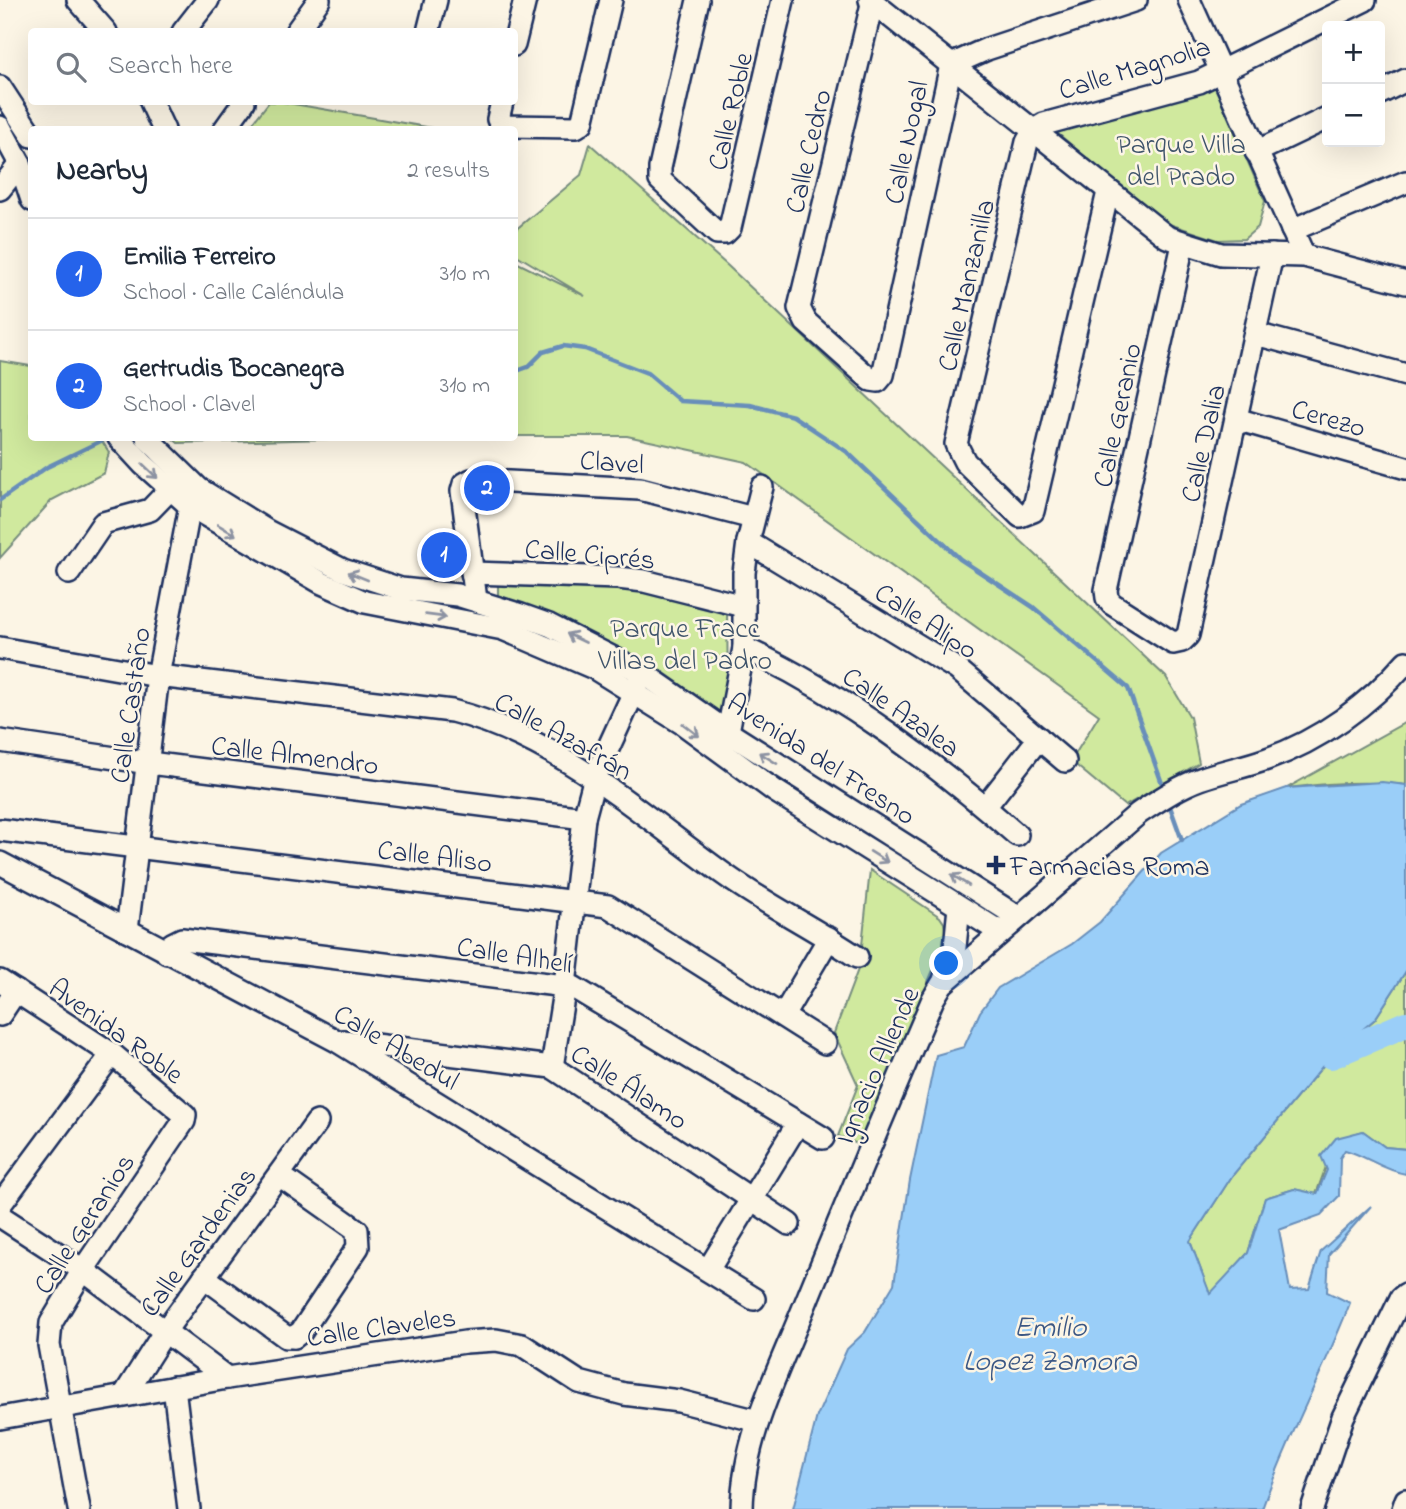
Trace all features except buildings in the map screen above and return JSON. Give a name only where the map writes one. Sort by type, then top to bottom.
[{"type":"street","points":[[186,28],[208,0]]},
{"type":"street","points":[[299,28],[319,0]]},
{"type":"street","points":[[429,28],[436,0]]},
{"type":"street","points":[[518,29],[525,0]]},
{"type":"street","points":[[501,105],[498,119],[500,124],[576,127],[582,123],[611,0]]},
{"type":"street","name":"Calle Roble","points":[[698,0],[660,168],[660,180],[717,233],[725,233],[730,228],[783,0]]},
{"type":"street","points":[[872,0],[1150,225],[1183,244],[1221,254],[1304,256],[1406,283]]},
{"type":"street","name":"Calle Cedro","points":[[872,0],[799,308],[800,315],[871,380],[878,380]]},
{"type":"street","name":"Calle Nogal","points":[[878,380],[883,375],[951,65],[987,48],[1136,0]]},
{"type":"street","points":[[1189,0],[1304,256]]},
{"type":"street","name":"Calle Magnolia","points":[[1034,130],[1044,124],[1199,82],[1365,0]]},
{"type":"street","points":[[86,3],[103,28]]},
{"type":"street","points":[[1385,90],[1406,80]]},
{"type":"street","points":[[0,87],[28,130]]},
{"type":"street","points":[[152,105],[162,126]]},
{"type":"street","points":[[227,126],[242,105]]},
{"type":"street","points":[[1256,152],[1322,120]]},
{"type":"street","points":[[0,127],[20,164],[28,188]]},
{"type":"street","name":"Calle Manzanilla","points":[[1034,130],[1027,142],[956,444],[958,453],[1020,516],[1027,516],[1033,511],[1108,192]]},
{"type":"street","points":[[0,189],[20,164]]},
{"type":"street","points":[[1292,230],[1406,182]]},
{"type":"street","name":"Calle Geranio","points":[[1182,641],[1173,643],[1107,598],[1183,244]]},
{"type":"street","name":"Calle Dalia","points":[[1182,641],[1188,635],[1272,255]]},
{"type":"street","points":[[1255,334],[1406,375]]},
{"type":"street","name":"Cerezo","points":[[1236,419],[1406,468]]},
{"type":"street","name":"Avenida del Fresno","points":[[149,441],[186,491],[369,581],[476,600],[549,625],[639,682],[729,733],[1018,917]]},
{"type":"street","name":"Avenida del Fresno","points":[[124,444],[261,551],[365,602],[503,629],[594,668],[639,682]]},
{"type":"street","name":"Clavel","points":[[472,573],[462,491],[464,484],[471,480],[640,489],[753,517]]},
{"type":"street","points":[[723,754],[744,648],[743,606],[748,542],[762,487]]},
{"type":"street","points":[[69,573],[103,523],[150,510],[186,491]]},
{"type":"street","name":"Calle Castaño","points":[[127,930],[159,676],[186,491]]},
{"type":"street","name":"Calle Alipo","points":[[748,542],[957,669],[1065,761]]},
{"type":"street","points":[[472,573],[476,600]]},
{"type":"street","name":"Calle Ciprés","points":[[472,573],[644,581],[743,606]]},
{"type":"street","name":"Calle Azafrán","points":[[0,648],[159,676],[452,711],[483,719],[595,777],[728,877],[857,957]]},
{"type":"street","name":"Calle Azalea","points":[[744,648],[793,671],[919,753],[1017,835]]},
{"type":"street","name":"Ignacio Allende","points":[[742,1509],[746,1464],[758,1421],[928,1011],[942,984],[1139,813],[1173,790],[1300,745],[1347,716],[1378,691],[1406,662]]},
{"type":"street","points":[[552,1066],[565,985],[584,818],[595,777],[639,682],[723,754],[1000,932]]},
{"type":"street","points":[[985,807],[1039,738]]},
{"type":"street","name":"Calle Almendro","points":[[0,741],[149,764],[584,818]]},
{"type":"street","name":"Calle Aliso","points":[[0,830],[608,906],[825,1043]]},
{"type":"street","name":"Calle Abedul","points":[[0,863],[337,1041],[754,1299]]},
{"type":"street","points":[[942,984],[955,947],[959,907]]},
{"type":"street","points":[[783,1016],[829,938]]},
{"type":"street","name":"Calle Alhelí","points":[[167,953],[172,944],[182,939],[565,985],[823,1138]]},
{"type":"street","points":[[0,1015],[8,986]]},
{"type":"street","name":"Avenida Roble","points":[[8,986],[113,1054],[185,1115]]},
{"type":"street","name":"Calle Álamo","points":[[337,1041],[552,1066],[789,1224]]},
{"type":"street","points":[[0,1205],[113,1054]]},
{"type":"street","name":"Calle Geranios","points":[[79,1509],[48,1335],[51,1323],[83,1270],[184,1121],[185,1115]]},
{"type":"street","name":"Calle Gardenias","points":[[125,1395],[165,1331],[317,1122]]},
{"type":"street","points":[[708,1270],[798,1123]]},
{"type":"street","points":[[204,1277],[286,1337],[294,1337],[301,1332],[358,1247],[360,1239],[358,1230],[279,1175]]},
{"type":"street","points":[[0,1216],[83,1270],[227,1378]]},
{"type":"street","points":[[1312,1509],[1343,1418],[1401,1298],[1406,1294]]},
{"type":"street","points":[[294,1337],[297,1367]]},
{"type":"street","name":"Calle Claveles","points":[[0,1418],[227,1378],[464,1342],[496,1340],[522,1345],[579,1382],[624,1394],[679,1401],[758,1421]]},
{"type":"street","points":[[174,1387],[189,1509]]},
{"type":"street","points":[[1403,1509],[1406,1500]]},
{"type":"green space","name":"Parque Villa del Prado","points":[[1214,85],[1265,201],[1258,227],[1244,239],[1218,240],[1163,222],[1056,132]]},
{"type":"green space","points":[[267,105],[299,105],[421,126],[250,126]]},
{"type":"green space","points":[[590,144],[728,266],[1166,677],[1190,717],[1199,763],[1125,806],[1071,761],[1099,715],[746,462],[627,436],[518,436],[518,263],[585,296],[518,256],[518,228],[581,175]]},
{"type":"green space","points":[[0,361],[28,366],[28,441],[102,441],[109,452],[104,473],[52,500],[0,558]]},
{"type":"green space","points":[[176,441],[254,441],[178,443]]},
{"type":"green space","name":"Parque Fracc Villas del Padro","points":[[498,584],[640,588],[727,612],[728,688],[719,712],[659,675],[541,610],[498,598]]},
{"type":"green space","points":[[1406,722],[1406,785],[1346,783],[1287,788]]},
{"type":"green space","points":[[870,870],[940,917],[944,923],[946,939],[860,1145],[838,1136],[858,1085],[834,1033],[860,964]]},
{"type":"green space","points":[[1406,971],[1406,1149],[1385,1147],[1363,1131],[1336,1139],[1316,1194],[1294,1189],[1265,1198],[1248,1253],[1210,1295],[1190,1241],[1232,1176],[1331,1056],[1375,1019]]},
{"type":"water","name":"Emilio Lopez Zamora","points":[[1382,782],[1406,785],[1406,971],[1375,1019],[1331,1056],[1232,1176],[1190,1241],[1210,1294],[1248,1253],[1265,1198],[1294,1189],[1317,1194],[1327,1170],[1321,1156],[1336,1138],[1363,1131],[1385,1147],[1406,1149],[1406,1174],[1390,1170],[1345,1150],[1340,1158],[1339,1196],[1321,1215],[1279,1230],[1290,1290],[1309,1289],[1321,1251],[1371,1206],[1329,1254],[1327,1292],[1350,1303],[1262,1509],[793,1509],[817,1416],[847,1349],[865,1332],[894,1284],[910,1180],[936,1055],[964,1047],[980,1012],[998,988],[1072,944],[1100,922],[1161,853],[1241,804],[1287,788]]},
{"type":"waterway","points":[[518,371],[528,367],[543,352],[563,346],[585,349],[647,373],[680,401],[750,405],[793,416],[847,452],[960,559],[1033,607],[1128,688],[1164,789]]},
{"type":"waterway","points":[[0,500],[47,467],[101,441]]},
{"type":"waterway","points":[[1168,801],[1182,840]]},
{"type":"waterway","points":[[1331,1056],[1406,1024]]},
{"type":"place","name":"Gertrudis Bocanegra","points":[[487,488]]},
{"type":"place","name":"Emilia Ferreiro","points":[[444,555]]},
{"type":"place","name":"Farmacias Roma","points":[[996,865]]}]
